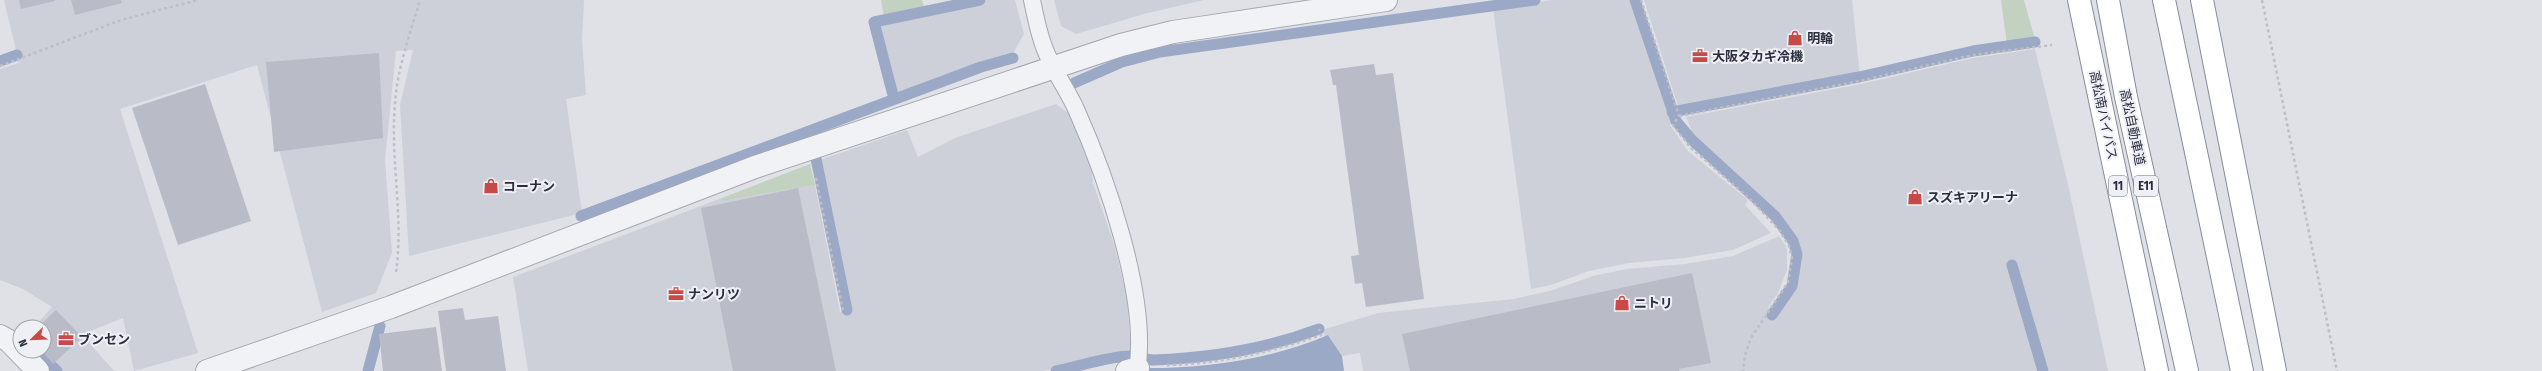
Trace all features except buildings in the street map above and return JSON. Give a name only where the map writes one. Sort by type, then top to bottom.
[{"type":"highway","name":"高松南バイパス","points":[[2080,0],[2158,371]]},
{"type":"highway","name":"高松自動車道","points":[[2108,0],[2126,96],[2187,371]]},
{"type":"highway","points":[[2164,0],[2242,371]]},
{"type":"highway","points":[[2202,0],[2275,371]]},
{"type":"street","points":[[207,371],[391,307],[755,167],[1055,66],[1173,32],[1292,6],[1386,0]]},
{"type":"street","points":[[0,336],[9,341],[38,371]]},
{"type":"lane","points":[[1032,0],[1043,45],[1076,108],[1098,161],[1125,248],[1136,306],[1139,354],[1134,370]]},
{"type":"path","points":[[0,66],[121,20],[198,0]]},
{"type":"path","points":[[391,307],[399,253],[394,160],[395,103],[405,53],[420,0]]},
{"type":"path","points":[[1641,0],[1679,116]]},
{"type":"path","points":[[2262,0],[2337,371]]},
{"type":"path","points":[[1743,371],[1745,355],[1752,338],[1788,282],[1792,258],[1790,246],[1780,231],[1751,200],[1690,147],[1673,125],[1679,116],[1860,81],[1973,55],[2052,45]]},
{"type":"path","points":[[810,148],[843,311]]},
{"type":"path","points":[[1134,370],[1148,365],[1187,365],[1208,362],[1286,347],[1321,335],[1319,329]]},
{"type":"shaded area","name":"コーナン","points":[[4,0],[584,0],[582,40],[586,95],[566,99],[582,213],[409,256],[400,105],[413,50],[396,51],[385,160],[392,253],[376,293],[322,312],[257,65],[120,109],[198,353],[134,371],[123,318],[85,333],[92,346],[114,371],[61,371],[49,359],[52,359],[52,319],[41,319],[52,307],[23,289],[0,280],[0,69],[19,63]]},
{"type":"shaded area","points":[[988,0],[1015,0],[1024,34],[1012,55],[895,95],[876,23]]},
{"type":"shaded area","points":[[1054,0],[1204,0],[1144,14],[1076,34],[1061,26]]},
{"type":"shaded area","points":[[1552,0],[1631,0],[1638,16],[1673,123],[1670,125],[1688,151],[1748,200],[1745,205],[1771,233],[1733,250],[1684,258],[1629,263],[1589,271],[1551,285],[1531,289],[1493,9]]},
{"type":"shaded area","points":[[1644,0],[1852,0],[1860,76],[1679,109]]},
{"type":"shaded area","points":[[2035,49],[2067,180],[2108,371],[2046,371],[2015,264],[2010,265],[2040,371],[1363,371],[1360,353],[1342,356],[1328,335],[1325,336],[1322,330],[1378,313],[1513,299],[1550,291],[1593,276],[1627,269],[1685,264],[1733,256],[1779,236],[1787,248],[1787,270],[1778,293],[1768,307],[1778,314],[1795,284],[1799,254],[1795,240],[1780,215],[1696,141],[1686,117],[1861,84],[1973,58]]},
{"type":"shaded area","points":[[1056,104],[1071,115],[1091,164],[1093,183],[1115,247],[1127,299],[1131,353],[1043,371],[528,371],[513,277],[722,198],[722,201],[815,185],[840,312],[848,311],[817,161],[907,130],[918,157],[955,138]]},
{"type":"green space","points":[[881,0],[922,0],[925,10],[884,17]]},
{"type":"green space","points":[[2001,0],[2024,0],[2035,40],[2007,44]]},
{"type":"green space","points":[[810,164],[815,185],[722,201],[722,198]]},
{"type":"water","points":[[1328,335],[1342,356],[1344,371],[1148,371],[1148,368],[1171,368],[1217,364],[1262,356],[1307,343]]},
{"type":"waterway","points":[[894,99],[874,22],[980,0]]},
{"type":"waterway","points":[[1074,83],[1122,62],[1160,52],[1535,0]]},
{"type":"waterway","points":[[1635,0],[1676,121],[1692,140],[1775,216],[1793,241],[1797,254],[1792,286],[1772,315]]},
{"type":"waterway","points":[[1672,112],[1859,77],[1973,51],[2035,42]]},
{"type":"waterway","points":[[0,61],[17,55]]},
{"type":"waterway","points":[[581,216],[981,67],[1013,58]]},
{"type":"waterway","points":[[813,144],[847,310]]},
{"type":"waterway","points":[[2012,265],[2043,371]]},
{"type":"waterway","points":[[368,371],[380,326]]},
{"type":"waterway","points":[[1056,371],[1122,356],[1134,356],[1154,360],[1217,355],[1279,342],[1319,329]]},
{"type":"waterway","points":[[44,359],[57,371]]},
{"type":"place","name":"明輪","points":[[1795,38]]},
{"type":"place","name":"大阪タカギ冷機","points":[[1700,56]]},
{"type":"place","name":"コーナン","points":[[491,186]]},
{"type":"place","name":"スズキアリーナ","points":[[1915,197]]},
{"type":"place","name":"ナンリツ","points":[[676,294]]},
{"type":"place","name":"ニトリ","points":[[1622,303]]},
{"type":"place","name":"ブンセン","points":[[66,339]]}]
